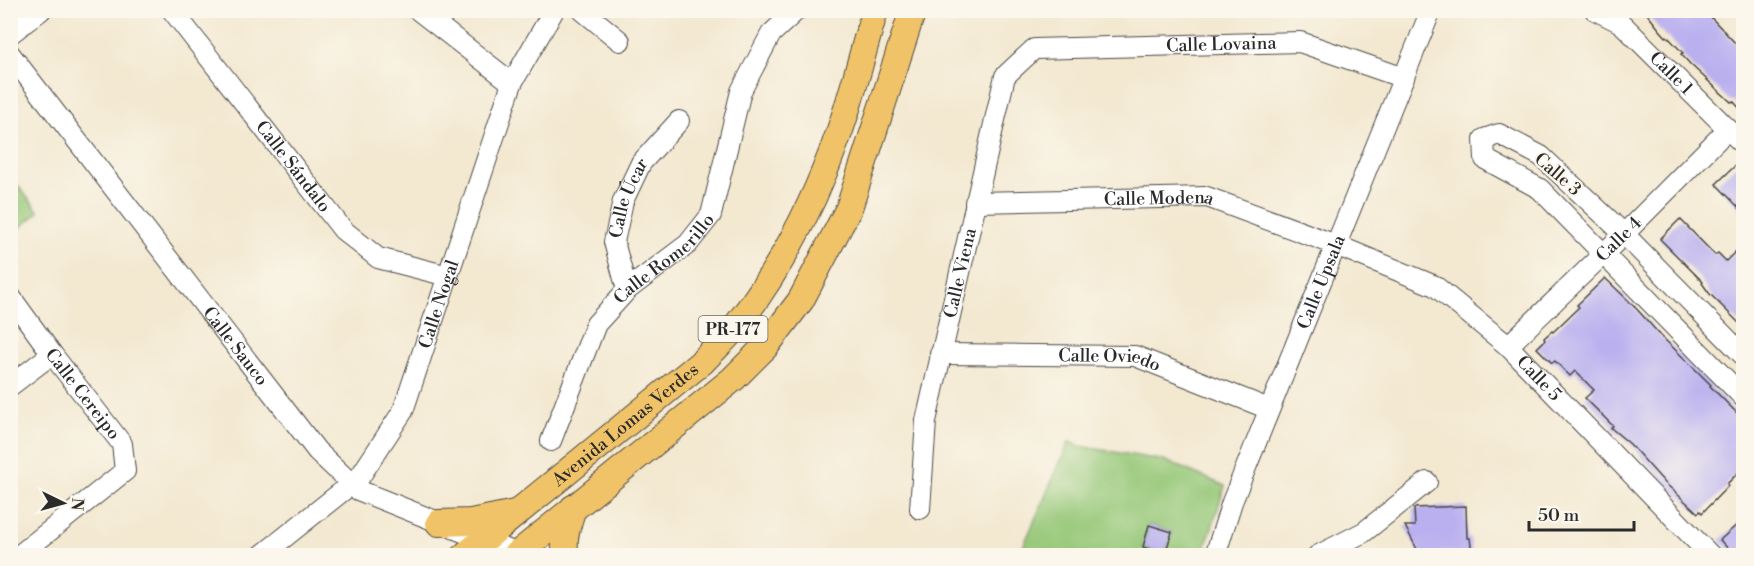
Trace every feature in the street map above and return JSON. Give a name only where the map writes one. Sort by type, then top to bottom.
[{"type":"main road","name":"Avenida Lomas Verdes","points":[[474,548],[702,362],[735,327],[765,285],[792,241],[822,176],[839,133],[875,10]]},
{"type":"main road","name":"Avenida Lomas Verdes","points":[[519,555],[573,508],[733,379],[766,346],[801,300],[849,208],[913,10]]},
{"type":"main road","points":[[566,555],[566,531],[573,508]]},
{"type":"main road","points":[[439,523],[471,522],[518,513]]},
{"type":"street","points":[[10,34],[41,10]]},
{"type":"street","name":"Calle Sándalo","points":[[172,10],[343,230],[378,258],[448,276]]},
{"type":"street","points":[[418,10],[512,83]]},
{"type":"street","name":"Calle Nogal","points":[[261,555],[359,478],[403,411],[512,83],[554,10]]},
{"type":"street","points":[[582,10],[620,41]]},
{"type":"street","name":"Calle Romerillo","points":[[551,441],[596,324],[627,290],[688,244],[711,215],[741,91],[771,34],[797,10]]},
{"type":"street","name":"Calle Upsala","points":[[1215,555],[1232,502],[1431,10]]},
{"type":"street","name":"Calle 1","points":[[1595,10],[1621,23],[1743,145]]},
{"type":"street","name":"Calle Lovaina","points":[[1033,51],[1034,49],[1300,42],[1404,78]]},
{"type":"street","name":"Calle Viena","points":[[920,509],[926,420],[1005,76],[1033,51]]},
{"type":"street","name":"Calle Sauco","points":[[10,54],[317,451],[351,485],[358,490],[439,523],[474,548],[519,555]]},
{"type":"street","name":"Calle Úcar","points":[[627,290],[614,242],[623,201],[641,163],[679,121]]},
{"type":"street","name":"Calle 4","points":[[1508,346],[1728,129]]},
{"type":"street","name":"Calle 3","points":[[1603,254],[1540,189],[1485,159],[1484,139],[1499,134],[1541,156],[1624,234],[1743,356]]},
{"type":"street","name":"Calle Modena","points":[[975,202],[1207,197],[1336,244]]},
{"type":"street","name":"Calle 5","points":[[1336,244],[1435,286],[1508,346],[1711,555]]},
{"type":"street","points":[[1603,254],[1743,398]]},
{"type":"street","name":"Calle Cereipo","points":[[10,296],[122,444],[125,471],[18,555]]},
{"type":"street","points":[[10,386],[52,354]]},
{"type":"street","name":"Calle Oviedo","points":[[940,354],[1135,356],[1269,409]]},
{"type":"street","points":[[1317,555],[1364,532],[1427,482]]},
{"type":"green space","points":[[10,176],[39,212],[11,235],[10,235]]},
{"type":"green space","points":[[1069,442],[1080,446],[1166,461],[1225,486],[1203,555],[1019,556]],"holes":[[[1149,525],[1172,532],[1165,554],[1143,547]]]},
{"type":"building","points":[[1644,10],[1704,10],[1738,46],[1743,40],[1743,112],[1690,64],[1681,54],[1683,53],[1666,37]]},
{"type":"building","points":[[1736,165],[1743,173],[1743,212],[1716,184]]},
{"type":"building","points":[[1680,219],[1715,255],[1718,253],[1726,261],[1743,244],[1743,327],[1660,239]]},
{"type":"building","points":[[1605,278],[1743,419],[1743,468],[1702,513],[1700,511],[1698,513],[1665,483],[1630,444],[1611,428],[1613,426],[1585,398],[1594,390],[1575,371],[1570,376],[1537,348],[1545,340],[1544,338],[1579,307],[1577,305]]},
{"type":"building","points":[[1466,506],[1467,538],[1470,538],[1472,555],[1420,555],[1405,526],[1415,526],[1414,508]]},
{"type":"building","points":[[1739,523],[1743,529],[1743,550],[1738,555],[1734,555],[1720,540]]},
{"type":"building","points":[[1149,525],[1172,532],[1165,554],[1143,547]]}]
